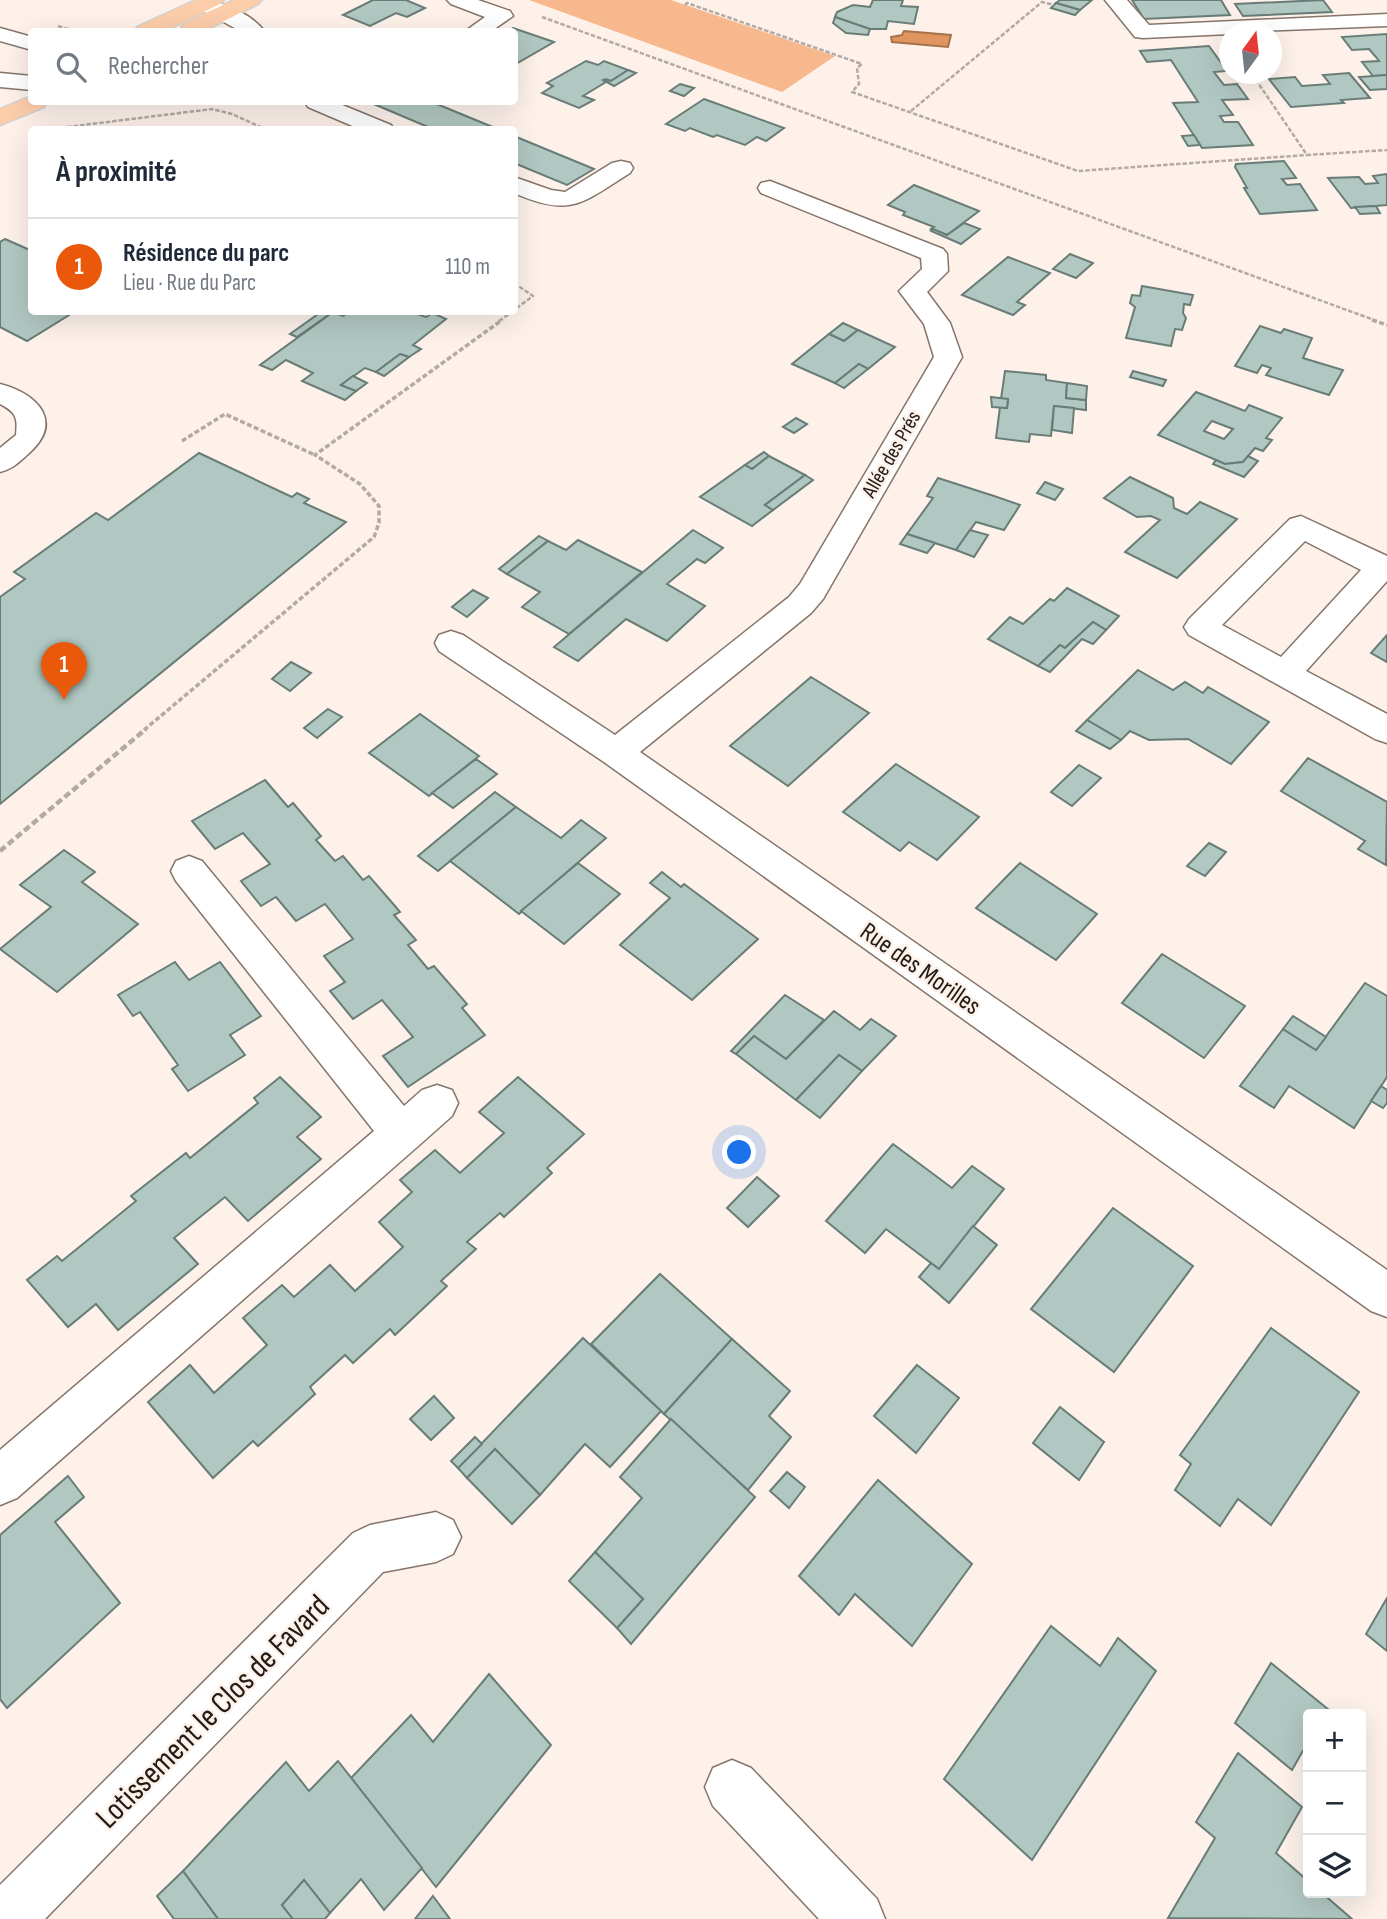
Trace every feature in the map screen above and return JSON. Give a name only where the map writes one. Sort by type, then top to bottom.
[{"type":"main road","points":[[155,28],[214,5],[251,0]]},
{"type":"main road","points":[[188,28],[214,5]]},
{"type":"main road","points":[[0,98],[28,85]]},
{"type":"main road","points":[[0,118],[29,105]]},
{"type":"street","points":[[458,0],[502,16],[481,28]]},
{"type":"street","points":[[1116,0],[1143,32],[1219,28]]},
{"type":"street","points":[[214,5],[250,28]]},
{"type":"street","points":[[1234,9],[1243,21]]},
{"type":"street","points":[[1282,25],[1387,20]]},
{"type":"street","points":[[0,34],[28,43]]},
{"type":"street","points":[[0,80],[28,83]]},
{"type":"street","points":[[323,105],[373,126]]},
{"type":"street","points":[[518,186],[550,199],[571,199],[621,168]]},
{"type":"street","name":"Allée des Prés","points":[[615,753],[800,605],[812,591],[948,357],[937,323],[912,291],[935,271],[934,254],[770,188]]},
{"type":"street","points":[[0,393],[22,404],[32,419],[30,438],[0,463]]},
{"type":"street","points":[[1284,674],[1382,568],[1301,526],[1200,627],[1284,674],[1387,730]]},
{"type":"street","name":"Rue des Morilles","points":[[451,643],[615,753],[1387,1296]]},
{"type":"street","points":[[189,872],[402,1133]]},
{"type":"street","points":[[0,1481],[438,1103]]},
{"type":"street","name":"Lotissement le Clos de Favard","points":[[6,1919],[370,1550],[436,1537]]},
{"type":"street","points":[[732,1787],[857,1919]]},
{"type":"path","points":[[910,112],[1042,2],[1054,5]]},
{"type":"path","points":[[685,5],[687,3],[862,64],[857,68],[861,76],[860,84],[852,92],[1077,171],[1387,150]]},
{"type":"path","points":[[535,14],[1387,325]]},
{"type":"path","points":[[1259,84],[1307,155]]},
{"type":"path","points":[[77,126],[212,109],[232,114],[258,126]]},
{"type":"path","points":[[518,286],[533,296],[518,307]]},
{"type":"path","points":[[315,455],[508,315]]},
{"type":"path","points":[[0,851],[374,537],[379,523],[379,506],[360,484],[315,455],[225,414],[182,440]]},
{"type":"shaded area","points":[[529,0],[671,0],[835,56],[782,92]]},
{"type":"shaded area","points":[[904,31],[951,35],[948,47],[892,42],[891,37],[902,35]]},
{"type":"building","points":[[373,0],[406,0],[425,8],[407,17],[396,13],[370,26],[343,15]]},
{"type":"building","points":[[873,0],[903,0],[901,6],[918,7],[914,24],[888,21],[886,29],[870,29],[835,17],[837,12],[853,5],[870,7]]},
{"type":"building","points":[[1060,0],[1092,0],[1080,10],[1056,3]]},
{"type":"building","points":[[1132,0],[1221,0],[1230,15],[1144,19]]},
{"type":"building","points":[[1323,0],[1332,12],[1243,16],[1235,4]]},
{"type":"building","points":[[1056,3],[1080,10],[1075,15],[1051,8]]},
{"type":"building","points":[[835,17],[870,29],[868,35],[846,33],[833,23]]},
{"type":"building","points":[[518,30],[554,42],[518,63]]},
{"type":"building","points":[[1387,34],[1387,75],[1373,76],[1362,62],[1379,61],[1369,49],[1352,50],[1342,37]]},
{"type":"building","points":[[1209,46],[1219,60],[1219,72],[1214,72],[1219,78],[1219,84],[1237,84],[1248,99],[1222,100],[1233,115],[1220,116],[1224,122],[1238,122],[1253,145],[1202,148],[1173,103],[1198,102],[1171,60],[1147,62],[1140,51]]},
{"type":"building","points":[[586,61],[598,65],[604,61],[628,70],[611,81],[603,80],[606,82],[583,96],[594,100],[579,108],[542,93],[553,86],[547,83]]},
{"type":"building","points":[[628,70],[636,73],[614,86],[603,80],[611,81]]},
{"type":"building","points":[[1349,73],[1370,98],[1291,107],[1273,84],[1282,84],[1282,78],[1295,77],[1302,86],[1330,84],[1323,75]]},
{"type":"building","points":[[1387,75],[1387,89],[1370,90],[1359,77]]},
{"type":"building","points":[[680,84],[694,88],[684,96],[670,91]]},
{"type":"building","points":[[704,99],[784,128],[766,141],[757,137],[745,145],[717,135],[713,137],[690,128],[685,131],[666,124]]},
{"type":"building","points":[[376,105],[439,105],[490,126],[426,126]]},
{"type":"building","points":[[1194,135],[1200,145],[1188,146],[1182,136]]},
{"type":"building","points":[[518,138],[594,169],[567,185],[518,165]]},
{"type":"building","points":[[1284,161],[1296,178],[1282,179],[1287,185],[1300,184],[1317,210],[1260,214],[1244,188],[1247,188],[1235,167],[1236,164]]},
{"type":"building","points":[[1387,174],[1387,205],[1351,208],[1328,178],[1359,177],[1365,184],[1378,183],[1373,176]]},
{"type":"building","points":[[914,185],[979,211],[947,235],[931,229],[934,227],[903,215],[905,212],[888,205]]},
{"type":"building","points":[[1376,206],[1380,213],[1360,214],[1355,207]]},
{"type":"building","points":[[964,223],[980,229],[961,244],[931,231],[933,229],[947,235]]},
{"type":"building","points":[[5,239],[28,249],[28,315],[69,315],[27,341],[0,327],[0,242]]},
{"type":"building","points":[[1070,254],[1093,263],[1076,278],[1053,269]]},
{"type":"building","points":[[1008,257],[1050,273],[1017,302],[1025,305],[1013,315],[962,295]]},
{"type":"building","points":[[1142,286],[1193,295],[1190,305],[1184,304],[1183,313],[1186,318],[1182,330],[1175,329],[1171,346],[1126,338],[1135,307],[1130,303],[1132,295],[1140,296]]},
{"type":"building","points":[[317,315],[329,315],[297,337],[290,334]]},
{"type":"building","points":[[329,315],[437,315],[446,319],[413,345],[421,349],[409,357],[400,354],[376,372],[365,368],[341,385],[356,391],[345,400],[302,381],[313,373],[286,360],[272,370],[260,365]]},
{"type":"building","points":[[843,323],[858,330],[844,341],[829,334]]},
{"type":"building","points":[[1260,326],[1281,333],[1284,329],[1312,338],[1303,358],[1343,370],[1329,395],[1266,375],[1271,368],[1262,365],[1257,373],[1235,366]]},
{"type":"building","points":[[858,330],[895,347],[868,369],[859,364],[835,383],[792,364],[829,334],[844,341]]},
{"type":"building","points":[[400,354],[409,357],[384,376],[376,372]]},
{"type":"building","points":[[859,364],[868,369],[844,388],[835,383]]},
{"type":"building","points":[[1005,371],[1046,375],[1046,380],[1067,383],[1066,398],[1086,400],[1086,410],[1054,406],[1051,436],[1030,434],[1029,442],[996,438],[1000,407],[1007,408],[1008,399],[1001,399]]},
{"type":"building","points":[[1133,371],[1166,380],[1163,386],[1130,377]]},
{"type":"building","points":[[353,376],[367,383],[356,391],[341,385]]},
{"type":"building","points":[[1067,383],[1087,386],[1086,400],[1066,398]]},
{"type":"building","points":[[1196,392],[1245,411],[1249,405],[1282,418],[1266,438],[1272,440],[1263,451],[1255,448],[1243,462],[1225,464],[1158,435]],"holes":[[[1212,421],[1233,429],[1224,439],[1204,431]]]},
{"type":"building","points":[[991,397],[1008,399],[1007,408],[992,407]]},
{"type":"building","points":[[1054,406],[1074,408],[1072,433],[1052,430]]},
{"type":"building","points":[[796,418],[807,424],[794,433],[783,427]]},
{"type":"building","points":[[764,452],[769,456],[752,469],[745,465]]},
{"type":"building","points":[[199,453],[292,497],[297,493],[309,499],[304,503],[346,522],[0,804],[0,597],[25,579],[14,572],[96,513],[108,520]]},
{"type":"building","points":[[769,456],[805,475],[765,505],[773,510],[752,526],[700,497],[745,465],[752,469]]},
{"type":"building","points":[[1248,456],[1258,461],[1244,477],[1213,464],[1216,460],[1225,464],[1243,462]]},
{"type":"building","points":[[805,475],[813,480],[773,510],[765,505]]},
{"type":"building","points":[[1130,477],[1173,498],[1174,508],[1187,514],[1200,502],[1237,519],[1177,578],[1125,552],[1160,520],[1151,516],[1137,517],[1104,498]]},
{"type":"building","points":[[938,478],[1020,505],[1004,530],[976,522],[956,550],[907,534],[933,498],[927,496]]},
{"type":"building","points":[[1045,482],[1063,489],[1055,500],[1037,493]]},
{"type":"building","points":[[693,530],[723,548],[705,563],[697,559],[667,584],[705,606],[667,641],[626,619],[578,661],[554,647]]},
{"type":"building","points":[[970,530],[988,535],[974,557],[956,550]]},
{"type":"building","points":[[907,534],[935,543],[927,553],[900,544]]},
{"type":"building","points":[[539,536],[548,541],[507,574],[499,569]]},
{"type":"building","points":[[578,540],[642,572],[569,634],[522,607],[540,592],[507,574],[548,541],[566,550]]},
{"type":"building","points":[[1067,588],[1119,616],[1106,630],[1093,622],[1065,648],[1060,645],[1038,666],[988,639],[1010,617],[1023,624],[1050,599],[1054,601]]},
{"type":"building","points":[[473,590],[488,598],[467,617],[452,607]]},
{"type":"building","points":[[1093,622],[1106,630],[1093,644],[1082,639],[1050,672],[1038,666],[1060,645],[1065,648]]},
{"type":"building","points":[[1387,635],[1387,662],[1371,653]]},
{"type":"building","points":[[291,662],[311,673],[290,691],[272,679]]},
{"type":"building","points":[[1138,670],[1173,690],[1185,682],[1203,693],[1208,687],[1269,722],[1231,764],[1188,739],[1149,740],[1130,731],[1121,740],[1087,720]]},
{"type":"building","points":[[811,677],[869,713],[788,786],[730,746]]},
{"type":"building","points":[[328,709],[342,717],[317,738],[304,728]]},
{"type":"building","points":[[420,714],[479,756],[429,796],[369,753]]},
{"type":"building","points":[[1087,720],[1121,740],[1110,749],[1076,731]]},
{"type":"building","points":[[1308,758],[1387,802],[1386,865],[1358,849],[1365,841],[1281,791]]},
{"type":"building","points":[[476,759],[497,774],[453,808],[432,793]]},
{"type":"building","points":[[896,764],[979,817],[937,860],[909,842],[900,851],[843,812]]},
{"type":"building","points":[[1079,765],[1101,778],[1072,806],[1051,792]]},
{"type":"building","points":[[265,780],[288,807],[293,803],[321,836],[316,840],[335,861],[343,856],[363,880],[369,876],[395,906],[400,912],[394,915],[416,940],[408,945],[428,969],[434,966],[467,1004],[462,1008],[485,1035],[408,1087],[383,1056],[413,1037],[382,1000],[353,1019],[330,991],[345,982],[324,956],[353,939],[325,904],[296,921],[276,897],[261,906],[241,881],[270,864],[243,833],[215,849],[192,821]]},
{"type":"building","points":[[495,792],[516,807],[438,871],[418,856]]},
{"type":"building","points":[[516,807],[561,838],[581,820],[606,838],[519,914],[450,861]]},
{"type":"building","points":[[1209,843],[1226,852],[1205,876],[1187,866]]},
{"type":"building","points":[[64,850],[95,872],[82,882],[138,924],[57,992],[0,949],[51,907],[20,885]]},
{"type":"building","points":[[578,863],[620,894],[564,944],[521,911]]},
{"type":"building","points":[[1020,863],[1097,914],[1056,960],[976,908]]},
{"type":"building","points":[[662,872],[681,887],[684,884],[758,939],[692,1000],[620,945],[670,898],[650,883]]},
{"type":"building","points":[[1162,954],[1245,1006],[1204,1058],[1122,1003]]},
{"type":"building","points":[[175,962],[189,980],[220,962],[261,1016],[230,1035],[245,1055],[188,1091],[172,1069],[178,1065],[140,1012],[133,1016],[118,995]]},
{"type":"building","points":[[1365,983],[1387,996],[1387,1077],[1354,1128],[1289,1086],[1274,1108],[1240,1086],[1283,1029],[1316,1050]]},
{"type":"building","points":[[785,995],[824,1020],[786,1059],[754,1036],[736,1054],[731,1051]]},
{"type":"building","points":[[834,1011],[860,1030],[871,1019],[896,1036],[862,1071],[839,1055],[796,1100],[736,1054],[754,1036],[786,1059]]},
{"type":"building","points":[[1293,1016],[1326,1037],[1316,1050],[1283,1029]]},
{"type":"building","points":[[839,1055],[862,1071],[820,1118],[796,1100]]},
{"type":"building","points":[[280,1077],[321,1117],[297,1137],[321,1159],[248,1221],[225,1197],[174,1238],[198,1264],[118,1330],[96,1304],[68,1327],[27,1280],[57,1256],[62,1261],[136,1201],[131,1196],[186,1153],[190,1158],[258,1103],[254,1098]]},
{"type":"building","points":[[518,1077],[584,1134],[547,1168],[552,1173],[504,1217],[500,1213],[467,1242],[476,1249],[441,1281],[447,1286],[395,1335],[390,1329],[353,1363],[345,1355],[310,1387],[315,1394],[258,1446],[253,1441],[213,1478],[148,1402],[190,1365],[214,1393],[267,1345],[243,1318],[282,1285],[294,1297],[330,1265],[355,1291],[403,1247],[379,1222],[412,1192],[400,1180],[435,1150],[460,1173],[504,1133],[479,1112]]},
{"type":"building","points":[[1381,1086],[1387,1090],[1387,1103],[1383,1108],[1371,1101]]},
{"type":"building","points":[[893,1144],[952,1188],[972,1166],[1004,1189],[939,1269],[886,1229],[865,1253],[826,1221]]},
{"type":"building","points":[[757,1177],[779,1196],[748,1227],[727,1208]]},
{"type":"building","points":[[1113,1208],[1193,1266],[1114,1372],[1031,1309]]},
{"type":"building","points":[[973,1226],[997,1245],[949,1303],[919,1277],[931,1263],[939,1269]]},
{"type":"building","points":[[660,1274],[732,1339],[664,1414],[591,1344]]},
{"type":"building","points":[[1271,1328],[1359,1392],[1271,1525],[1238,1499],[1220,1526],[1175,1490],[1191,1464],[1180,1455]]},
{"type":"building","points":[[583,1338],[661,1411],[610,1467],[585,1444],[540,1495],[495,1449],[467,1478],[458,1468]]},
{"type":"building","points":[[732,1339],[790,1391],[769,1416],[791,1437],[748,1490],[664,1414]]},
{"type":"building","points":[[917,1365],[959,1398],[916,1453],[874,1416]]},
{"type":"building","points":[[434,1396],[454,1418],[431,1440],[410,1419]]},
{"type":"building","points":[[1060,1407],[1104,1442],[1079,1480],[1033,1443]]},
{"type":"building","points":[[671,1419],[755,1497],[631,1644],[617,1628],[643,1599],[595,1552],[642,1498],[620,1477]]},
{"type":"building","points":[[475,1437],[482,1444],[458,1468],[451,1461]]},
{"type":"building","points":[[495,1449],[540,1495],[512,1524],[467,1478]]},
{"type":"building","points":[[787,1472],[805,1487],[789,1508],[770,1491]]},
{"type":"building","points":[[68,1476],[84,1497],[55,1522],[120,1603],[7,1708],[0,1699],[0,1535]]},
{"type":"building","points":[[878,1480],[972,1564],[912,1646],[855,1594],[839,1615],[799,1576]]},
{"type":"building","points":[[595,1552],[643,1599],[617,1628],[569,1581]]},
{"type":"building","points":[[1387,1598],[1387,1651],[1366,1634]]},
{"type":"building","points":[[1051,1626],[1100,1666],[1118,1638],[1156,1671],[1032,1860],[944,1779]]},
{"type":"building","points":[[1271,1663],[1328,1709],[1303,1709],[1303,1751],[1292,1770],[1235,1723]]},
{"type":"building","points":[[489,1674],[551,1745],[436,1887],[351,1778],[411,1715],[433,1742]]},
{"type":"building","points":[[1238,1753],[1302,1807],[1276,1853],[1303,1877],[1303,1898],[1328,1898],[1352,1919],[1168,1918],[1215,1838],[1196,1822]]},
{"type":"building","points":[[338,1761],[422,1868],[384,1910],[361,1879],[330,1913],[304,1880],[282,1905],[293,1919],[218,1919],[183,1871],[286,1762],[309,1791]]},
{"type":"building","points":[[183,1871],[218,1919],[174,1919],[157,1896]]},
{"type":"building","points":[[304,1880],[330,1913],[325,1919],[293,1919],[282,1905]]},
{"type":"building","points":[[433,1896],[450,1919],[415,1919]]},
{"type":"place","name":"Résidence du parc","points":[[64,700]]}]
